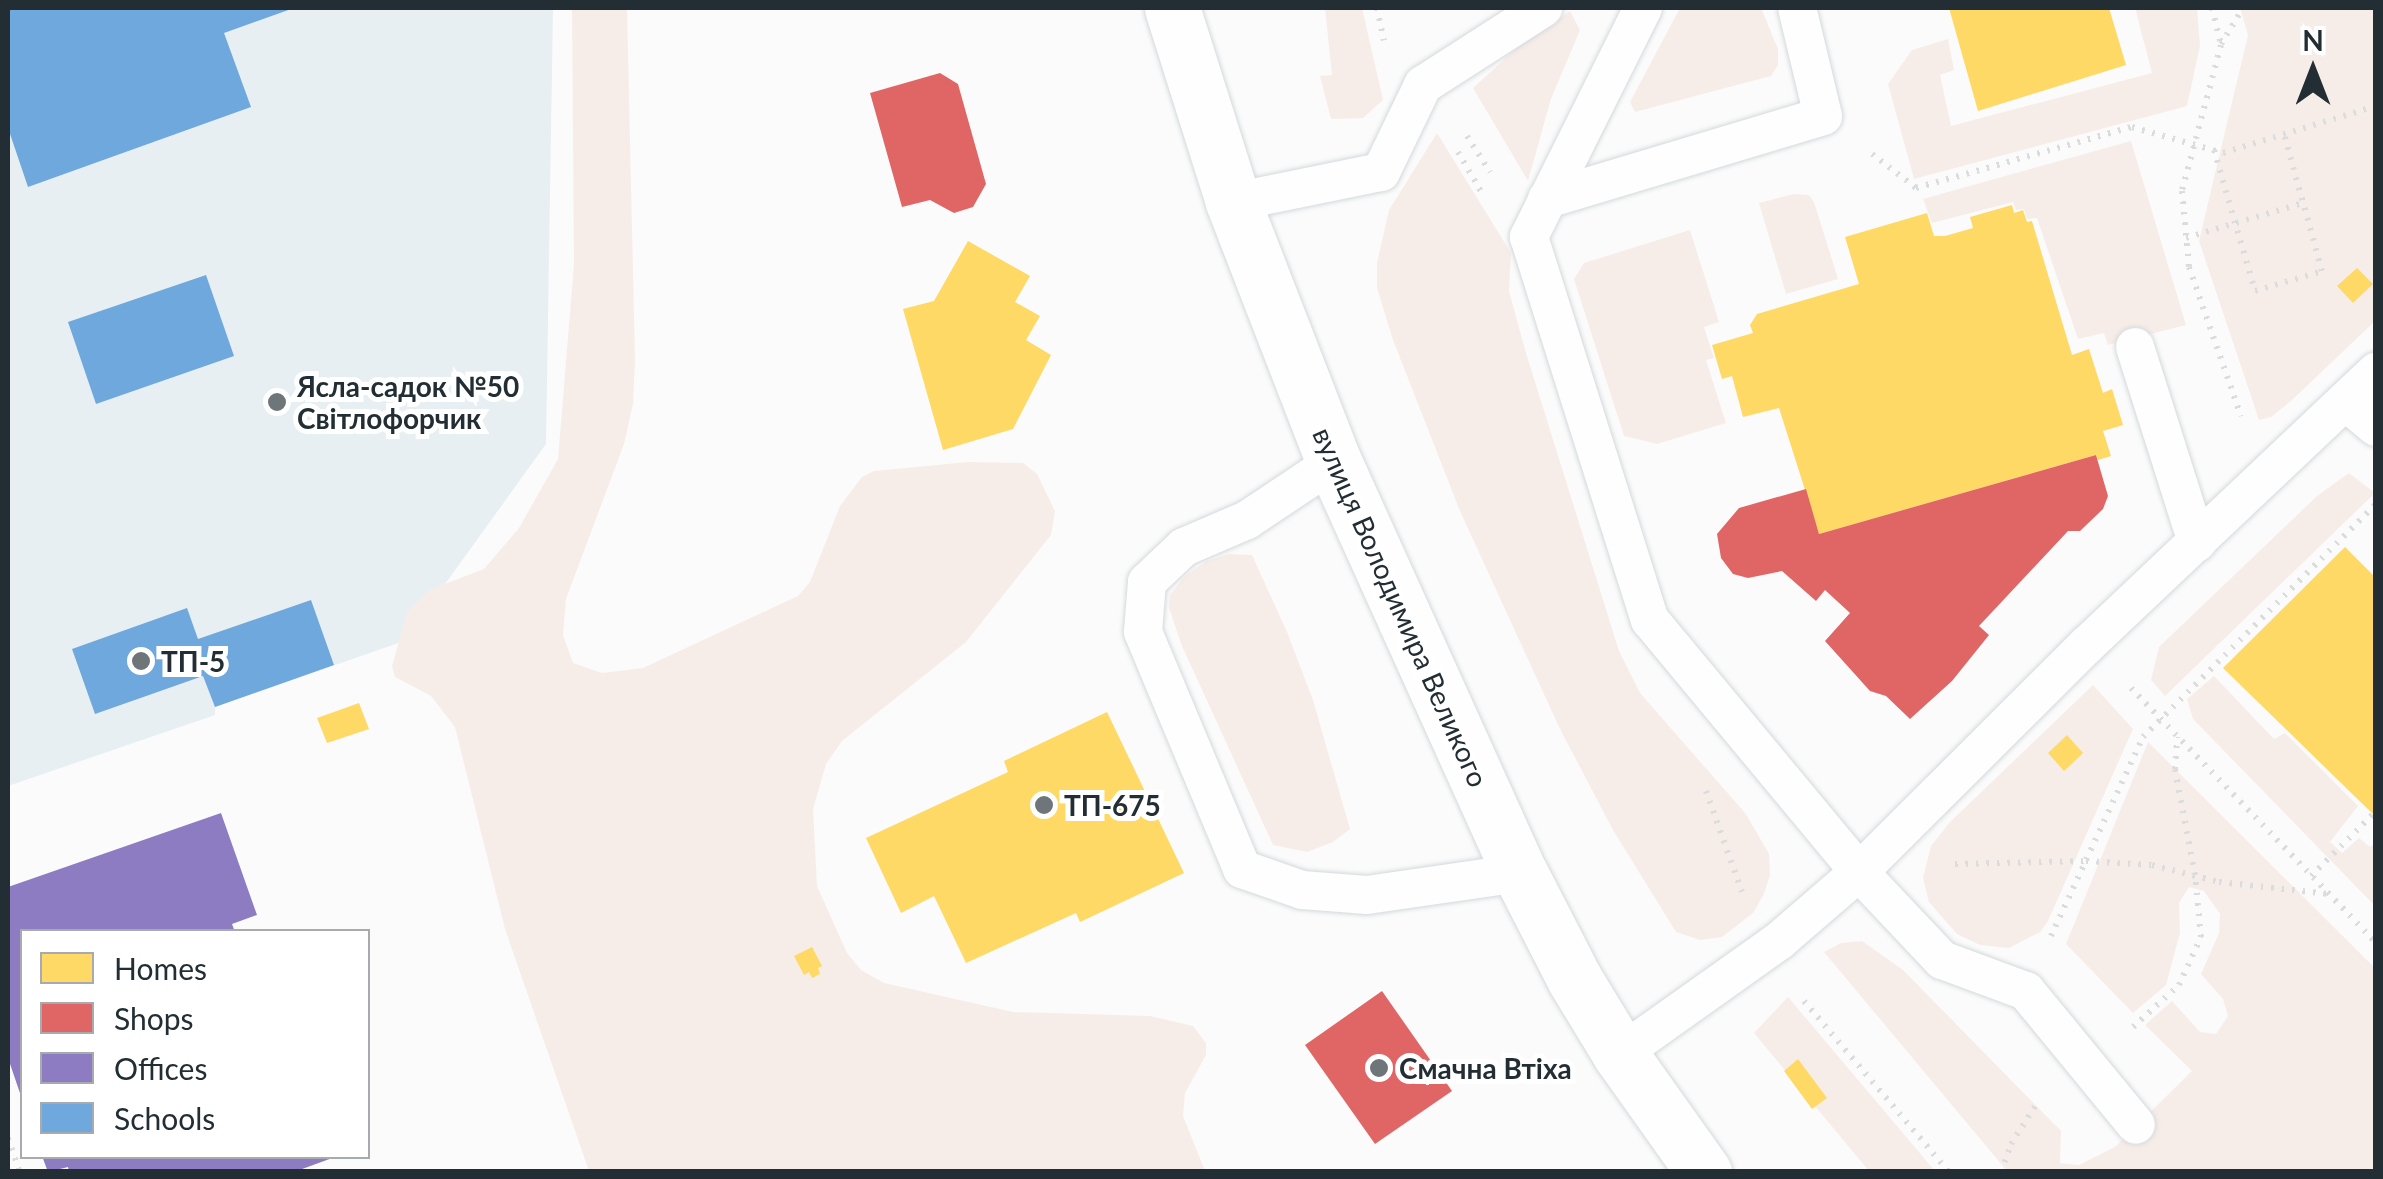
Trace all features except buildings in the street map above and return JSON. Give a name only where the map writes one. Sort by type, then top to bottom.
[{"type":"main road","name":"вулиця Володимира Великого","points":[[1172,8],[1233,202],[1334,462],[1520,874],[1575,980],[1620,1054],[1704,1172]]},
{"type":"lane","points":[[1233,202],[1381,172],[1424,85],[1543,8]]},
{"type":"lane","points":[[1643,8],[1530,237],[1650,620],[1859,872],[1942,960],[2026,991],[2136,1125]]},
{"type":"lane","points":[[1547,199],[1824,116],[1797,8]]},
{"type":"lane","points":[[2135,347],[2197,542]]},
{"type":"lane","points":[[1620,1054],[1779,941],[1859,872],[2088,644],[2376,372]]},
{"type":"lane","points":[[2346,402],[2376,426]]},
{"type":"lane","points":[[1334,462],[1247,520],[1184,547],[1147,582],[1143,632],[1242,870],[1302,890],[1367,895],[1520,874]]},
{"type":"path","points":[[2212,8],[2221,45]]},
{"type":"path","points":[[2243,8],[2221,45],[2191,146],[2182,191],[2186,238],[2189,267],[2240,414],[2287,456]]},
{"type":"path","points":[[1824,116],[1916,188],[2132,127],[2224,153],[2376,106]]},
{"type":"path","points":[[2214,150],[2255,291],[2322,271],[2284,134]]},
{"type":"path","points":[[2186,238],[2303,203]]},
{"type":"path","points":[[2026,991],[2143,737],[2376,504]]},
{"type":"path","points":[[2088,644],[2376,943]]},
{"type":"path","points":[[2000,1172],[2031,1108],[2088,1067],[2179,984],[2200,937],[2195,875],[2175,769],[2177,737]]},
{"type":"path","points":[[2311,876],[2373,814]]},
{"type":"path","points":[[1859,872],[1941,864],[2086,861],[2152,865],[2328,894]]},
{"type":"path","points":[[8,1138],[20,1172]]},
{"type":"shaded area","name":"Ясла-садок №50 Світлофорчик","points":[[8,8],[553,8],[546,444],[404,641],[215,707],[215,715],[8,786]]},
{"type":"shaded area","points":[[572,8],[627,8],[635,360],[633,404],[624,444],[566,599],[563,635],[573,663],[602,673],[643,668],[798,596],[810,582],[840,506],[862,477],[874,471],[968,462],[1023,463],[1037,474],[1055,511],[1051,535],[966,642],[842,741],[826,764],[813,809],[817,886],[847,953],[861,970],[884,983],[1013,1012],[1150,1016],[1193,1026],[1206,1043],[1206,1055],[1185,1093],[1183,1116],[1205,1171],[589,1171],[505,929],[455,727],[431,696],[395,677],[392,666],[407,612],[429,590],[484,569],[519,528],[558,459],[574,264]]},
{"type":"shaded area","points":[[1325,8],[1362,8],[1383,100],[1363,118],[1331,119],[1320,76],[1332,75]]},
{"type":"shaded area","points":[[1680,8],[1761,8],[1778,49],[1778,65],[1771,76],[1635,112],[1630,102]]},
{"type":"shaded area","points":[[2135,8],[2197,8],[2200,46],[2187,106],[1914,179],[1888,84],[1912,50],[1948,39],[1954,70],[1940,75],[1951,126],[2152,73]]},
{"type":"shaded area","points":[[2240,8],[2375,8],[2375,321],[2291,401],[2271,417],[2259,420],[2199,241],[2248,35]]},
{"type":"shaded area","points":[[1570,11],[1580,30],[1551,99],[1528,181],[1473,88],[1520,45]]},
{"type":"shaded area","points":[[1437,133],[1511,253],[1509,291],[1619,651],[1640,693],[1746,814],[1769,854],[1770,875],[1764,894],[1753,913],[1722,937],[1700,940],[1676,932],[1613,830],[1560,729],[1460,511],[1393,340],[1377,288],[1377,263],[1389,210]]},
{"type":"shaded area","points":[[2131,141],[2186,325],[2108,345],[2104,333],[2078,339],[2037,218],[2027,219],[2024,209],[2016,210],[2013,202],[1932,223],[1923,199]]},
{"type":"shaded area","points":[[1794,194],[1809,195],[1814,202],[1838,279],[1786,294],[1759,203]]},
{"type":"shaded area","points":[[1690,230],[1719,322],[1704,327],[1714,358],[1706,360],[1726,423],[1657,444],[1624,436],[1574,279],[1584,263]]},
{"type":"shaded area","points":[[2349,473],[2375,493],[2165,696],[2151,680],[2159,647],[2317,496]]},
{"type":"shaded area","points":[[1229,554],[1252,555],[1287,632],[1313,700],[1350,829],[1333,842],[1307,852],[1273,845],[1182,646],[1169,608],[1170,595],[1185,576],[1207,561]]},
{"type":"shaded area","points":[[2214,676],[2274,739],[2285,733],[2358,806],[2330,842],[2342,853],[2359,838],[2370,847],[2375,843],[2375,906],[2193,719],[2187,699]]},
{"type":"shaded area","points":[[2093,685],[2133,729],[2048,921],[2040,932],[2009,948],[1980,945],[1957,934],[1929,902],[1923,878],[1931,846],[1950,822]]},
{"type":"shaded area","points":[[2148,742],[2375,968],[2375,1171],[2007,1171],[1824,952],[1841,943],[1862,941],[1903,970],[2061,1131],[2060,1163],[2079,1165],[2115,1147],[2192,1071],[2145,1025],[2172,1001],[2200,1032],[2216,1034],[2228,1016],[2223,999],[2201,974],[2219,933],[2220,914],[2204,891],[2189,887],[2179,903],[2180,933],[2166,985],[2133,1013],[2066,944]]},
{"type":"shaded area","points":[[1788,997],[1935,1171],[1869,1171],[1754,1033]]},
{"type":"place","name":"Ясла-садок №50 Світлофорчик","points":[[277,402]]},
{"type":"place","name":"ТП-5","points":[[141,661]]},
{"type":"place","name":"ТП-675","points":[[1044,805]]},
{"type":"place","name":"Смачна Втіха","points":[[1379,1068]]}]
